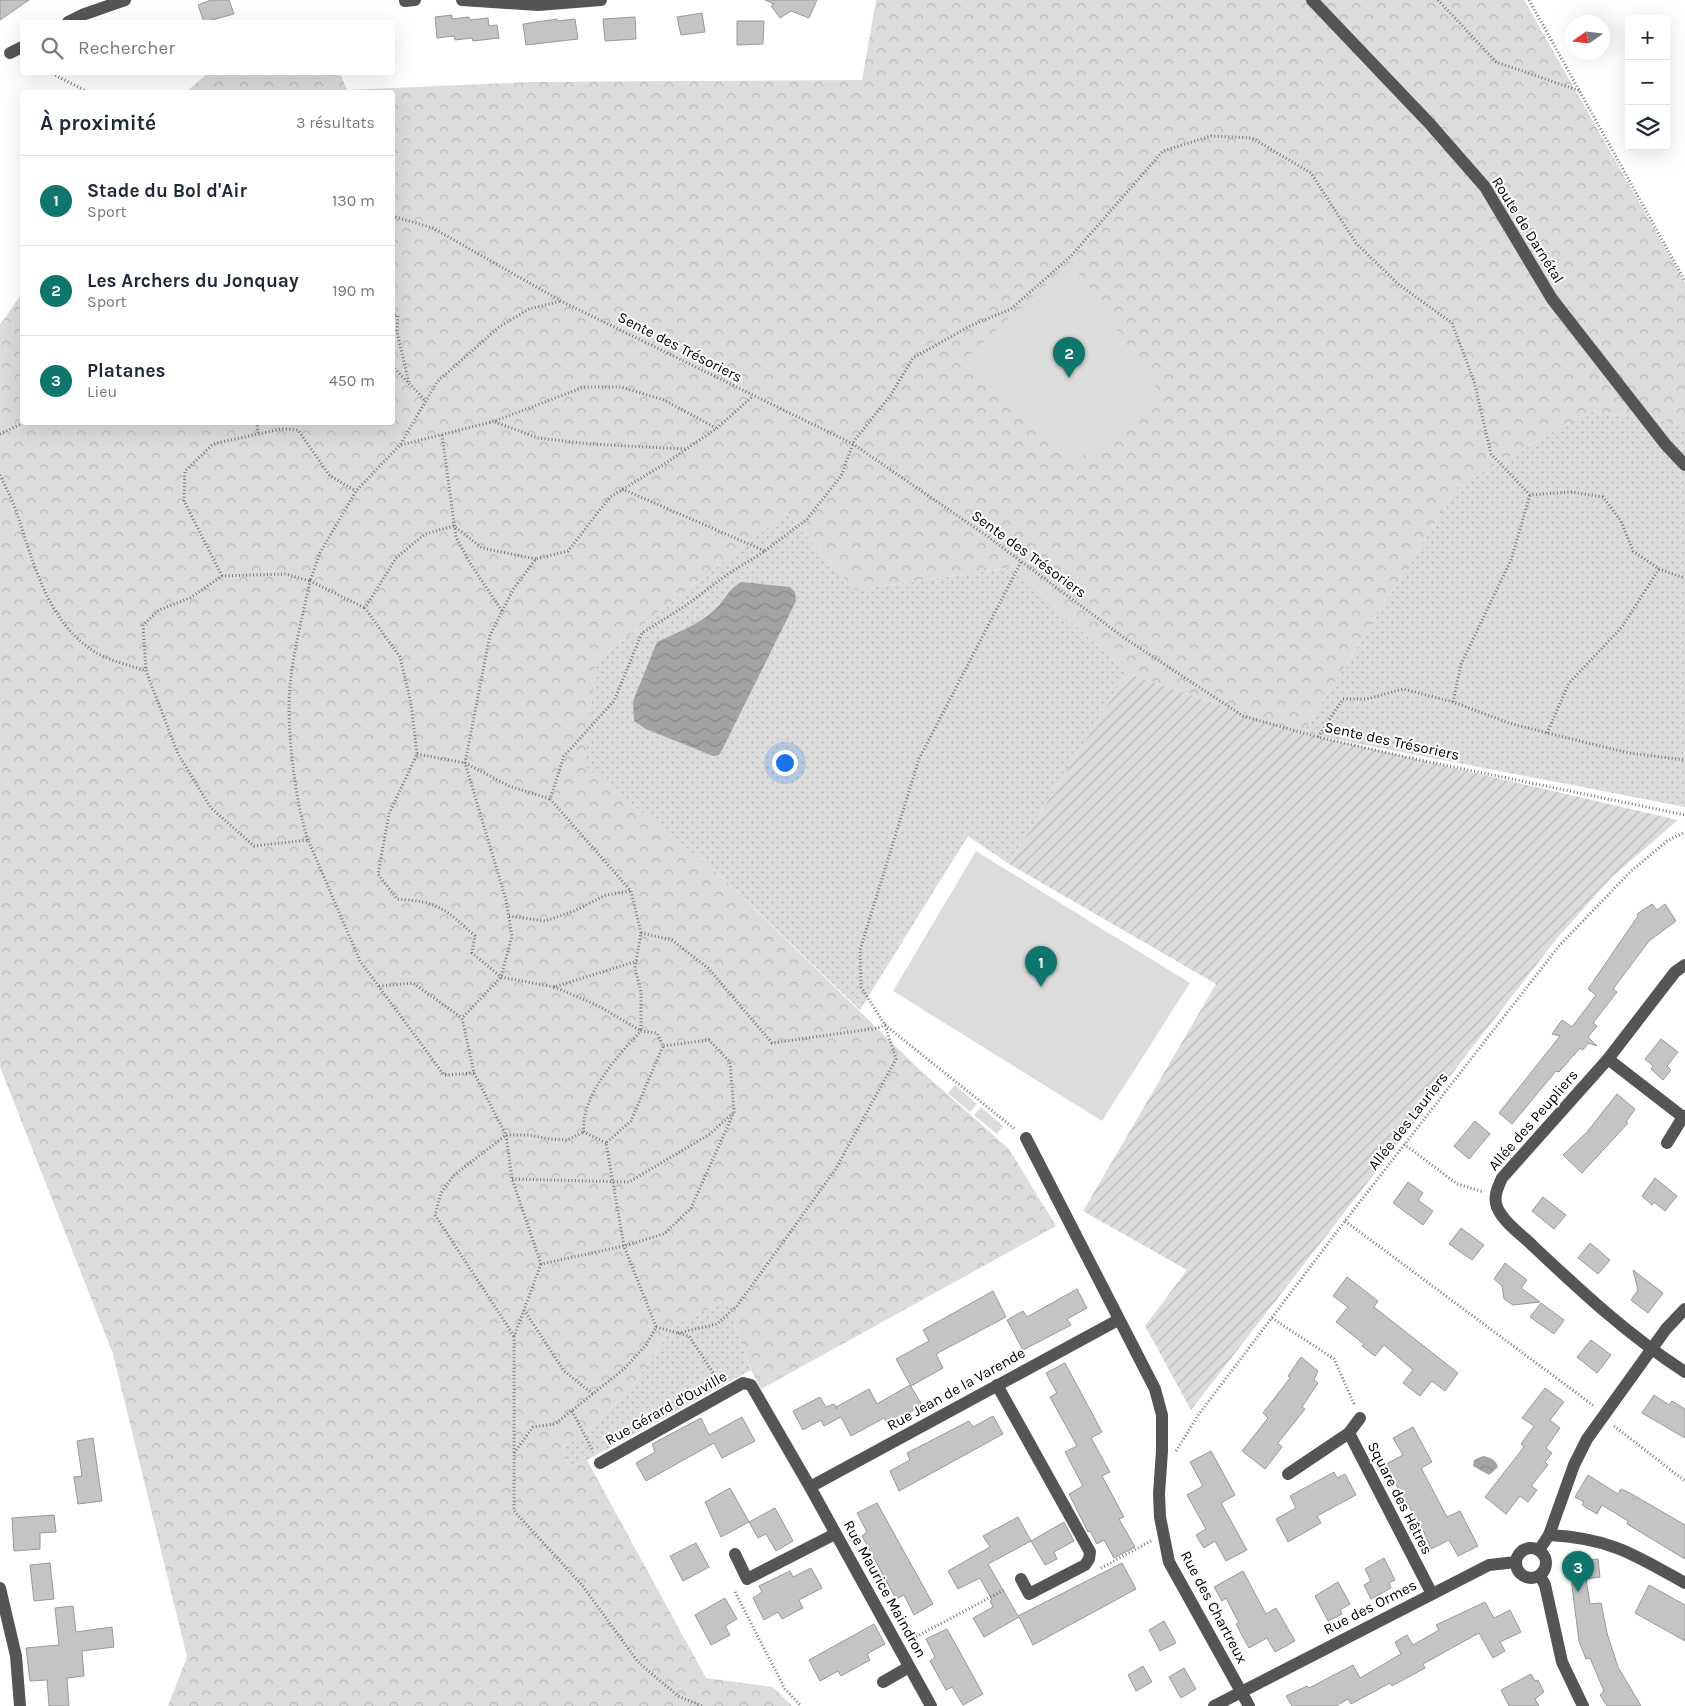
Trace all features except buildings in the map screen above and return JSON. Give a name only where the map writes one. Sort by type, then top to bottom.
[{"type":"street","points":[[72,20],[125,0]]},
{"type":"street","points":[[462,0],[538,5],[601,0]]},
{"type":"street","name":"Route de Darnétal","points":[[1312,0],[1430,124],[1485,187],[1552,299],[1666,445],[1685,464]]},
{"type":"street","points":[[10,53],[20,48]]},
{"type":"street","name":"Allée des Peupliers","points":[[1685,965],[1675,972],[1608,1059],[1502,1178],[1496,1190],[1497,1207],[1508,1222],[1574,1285],[1652,1351],[1685,1372]]},
{"type":"street","points":[[1608,1059],[1684,1117],[1667,1143]]},
{"type":"street","name":"Rue des Chartreux","points":[[1026,1138],[1155,1389],[1162,1414],[1159,1494],[1163,1538],[1170,1562],[1249,1706]]},
{"type":"street","points":[[1539,1550],[1549,1535],[1574,1465],[1587,1439],[1603,1414],[1652,1351],[1666,1329],[1685,1309]]},
{"type":"street","name":"Rue Jean de la Varende","points":[[810,1487],[1118,1320]]},
{"type":"street","name":"Rue Gérard d'Ouville","points":[[600,1463],[743,1383],[751,1385],[810,1487]]},
{"type":"street","points":[[997,1385],[1090,1552],[1090,1559],[1085,1565],[1029,1594],[1021,1579]]},
{"type":"street","name":"Square des Hêtres","points":[[1360,1418],[1348,1433],[1432,1594]]},
{"type":"street","points":[[1288,1474],[1348,1433]]},
{"type":"street","name":"Rue Maurice Maindron","points":[[810,1487],[931,1706]]},
{"type":"street","points":[[735,1554],[748,1579],[836,1534]]},
{"type":"street","points":[[1549,1535],[1598,1540],[1630,1552],[1685,1584]]},
{"type":"street","points":[[1534,1548],[1539,1550],[1546,1558],[1546,1563],[1540,1576],[1526,1577],[1519,1571],[1516,1562],[1520,1553],[1524,1550],[1534,1548]]},
{"type":"street","name":"Rue des Ormes","points":[[1214,1706],[1489,1565],[1516,1562]]},
{"type":"street","points":[[1540,1576],[1545,1585],[1562,1662],[1583,1706]]},
{"type":"street","points":[[0,1588],[16,1656],[20,1706]]},
{"type":"street","points":[[883,1682],[909,1667]]},
{"type":"path","points":[[1438,0],[1496,62],[1581,91]]},
{"type":"path","points":[[1529,0],[1685,281]]},
{"type":"path","points":[[55,75],[84,90]]},
{"type":"path","points":[[550,799],[564,756],[614,701],[642,633],[685,606],[807,519],[841,476],[853,444],[890,396],[913,358],[970,326],[1011,309],[1071,256],[1163,151],[1211,136],[1252,138],[1311,173],[1356,243],[1398,284],[1452,323],[1474,381],[1491,454],[1530,495]]},
{"type":"path","name":"Sente des Trésoriers","points":[[395,217],[433,228],[561,301],[853,444],[1021,562],[1123,637],[1243,716],[1318,737],[1685,815]]},
{"type":"path","points":[[474,1073],[444,1075],[360,961],[302,822],[291,748],[290,686],[310,581],[320,553],[356,491],[400,445],[437,382],[499,327],[529,308],[561,301]]},
{"type":"path","points":[[395,316],[398,316],[397,332],[409,383]]},
{"type":"path","points":[[395,369],[426,401]]},
{"type":"path","points":[[400,445],[494,421],[584,387],[621,387],[664,400],[717,428]]},
{"type":"path","points":[[454,526],[482,548],[536,559],[568,551],[610,497],[717,428],[753,396]]},
{"type":"path","points":[[494,421],[538,438],[590,444],[686,449]]},
{"type":"path","points":[[0,434],[20,424]]},
{"type":"path","points":[[257,425],[258,433]]},
{"type":"path","points":[[222,576],[184,501],[185,471],[213,444],[281,429],[298,430],[330,476],[356,491]]},
{"type":"path","points":[[442,435],[456,537],[470,563],[502,611]]},
{"type":"path","points":[[0,475],[17,513],[29,555],[45,593],[59,615],[77,637],[95,652],[146,671]]},
{"type":"path","points":[[622,489],[764,551]]},
{"type":"path","points":[[1530,495],[1572,492],[1603,497],[1621,521],[1633,551],[1659,569],[1685,578]]},
{"type":"path","points":[[1453,702],[1461,664],[1511,560],[1530,495]]},
{"type":"path","points":[[365,608],[396,558],[425,534],[454,526]]},
{"type":"path","points":[[462,1018],[501,977],[512,936],[509,916],[464,763],[490,635],[514,588],[536,559]]},
{"type":"path","points":[[678,1333],[717,1324],[737,1306],[835,1170],[896,1059],[885,1025],[861,987],[860,950],[919,759],[1021,562]]},
{"type":"path","points":[[1547,733],[1569,683],[1622,627],[1659,569]]},
{"type":"path","points":[[308,840],[254,846],[211,808],[178,754],[146,671],[143,625],[159,610],[190,598],[222,576],[285,574],[310,581],[365,608],[400,657],[411,703],[417,754],[389,814],[378,874],[397,900],[422,901],[446,909],[475,936],[472,953],[501,977],[554,987],[597,1005],[641,1031],[657,1033],[662,1046],[631,1121],[606,1143]]},
{"type":"path","points":[[1318,737],[1343,699],[1367,699],[1403,689],[1453,702],[1509,723],[1547,733],[1630,753],[1685,760]]},
{"type":"path","points":[[417,754],[464,763],[509,786],[550,799],[631,891],[642,933],[635,968],[641,992],[641,1031],[617,1056],[598,1082],[583,1122],[584,1132]]},
{"type":"path","name":"Allée des Lauriers","points":[[1176,1450],[1199,1414],[1345,1221],[1559,946],[1630,872],[1667,841],[1685,832]]},
{"type":"path","points":[[509,916],[544,921],[574,911],[606,895],[631,891]]},
{"type":"path","points":[[642,933],[672,940],[708,968],[772,1043],[878,1028],[885,1025]]},
{"type":"path","points":[[554,987],[637,960]]},
{"type":"path","points":[[379,986],[413,982],[462,1018],[474,1073],[506,1135],[512,1178],[541,1264],[514,1337],[514,1512],[582,1585],[638,1662],[678,1696],[702,1706]]},
{"type":"path","points":[[885,1025],[1026,1138]]},
{"type":"path","points":[[541,1264],[624,1246],[664,1234],[691,1208],[734,1112],[730,1062],[709,1040],[662,1046]]},
{"type":"path","points":[[512,1178],[629,1182],[710,1134],[734,1112]]},
{"type":"path","points":[[514,1337],[435,1215],[441,1193],[453,1176],[506,1135],[529,1135],[548,1140],[567,1140],[584,1132]]},
{"type":"path","points":[[584,1132],[606,1143]]},
{"type":"path","points":[[606,1143],[624,1246],[656,1327]]},
{"type":"path","points":[[1404,1144],[1457,1184],[1486,1194]]},
{"type":"path","points":[[1345,1221],[1596,1408]]},
{"type":"path","points":[[524,1310],[564,1371],[593,1394]]},
{"type":"path","points":[[1272,1318],[1334,1359],[1360,1418]]},
{"type":"path","points":[[656,1327],[689,1336],[725,1393]]},
{"type":"path","points":[[514,1453],[533,1428],[555,1424],[624,1369],[646,1345],[656,1327]]},
{"type":"path","points":[[572,1411],[600,1463]]},
{"type":"path","points":[[1609,1422],[1685,1480]]},
{"type":"path","points":[[1098,1569],[1154,1540]]},
{"type":"path","points":[[904,1643],[1004,1590]]},
{"type":"path","points":[[735,1592],[785,1689],[800,1706]]},
{"type":"green space","points":[[876,0],[1524,0],[1685,283],[1685,424],[1590,411],[1458,486],[1303,733],[1127,673],[1013,567],[855,590],[786,513],[596,661],[585,766],[723,878],[920,1070],[1009,1149],[1056,1226],[761,1389],[751,1370],[726,1301],[674,1325],[632,1387],[587,1432],[562,1447],[569,1466],[587,1460],[706,1678],[773,1687],[792,1706],[168,1706],[187,1657],[113,1354],[0,1067],[0,325],[20,296],[20,425],[395,425],[395,90],[347,90],[531,82],[862,80]]},
{"type":"green space","points":[[206,75],[341,75],[347,90],[188,90]]},
{"type":"green space","points":[[1071,262],[1164,399],[1077,460],[966,358]]},
{"type":"green space","points":[[1590,411],[1685,424],[1685,807],[1303,733],[1458,486]]},
{"type":"green space","points":[[786,513],[855,590],[1013,567],[1127,673],[1009,864],[968,836],[860,1010],[723,878],[584,766],[596,661]]},
{"type":"green space","points":[[1127,673],[1303,733],[1678,820],[1613,876],[1558,937],[1191,1410],[1145,1326],[1187,1270],[1083,1211],[1216,984],[1009,864]]},
{"type":"green space","points":[[976,851],[1190,983],[1102,1121],[893,991]]},
{"type":"green space","points":[[955,1085],[977,1104],[970,1112],[948,1093]]},
{"type":"green space","points":[[981,1107],[1003,1126],[997,1134],[974,1115]]},
{"type":"green space","points":[[726,1301],[751,1370],[587,1460],[569,1466],[562,1447],[587,1432],[632,1387],[674,1325]]},
{"type":"water","points":[[741,582],[790,587],[795,592],[796,601],[722,750],[719,755],[713,756],[646,729],[634,721],[633,701],[657,642],[686,629],[706,617]]},
{"type":"water","points":[[1483,1456],[1492,1459],[1498,1467],[1489,1475],[1473,1466],[1474,1460]]},
{"type":"place","name":"Les Archers du Jonquay","points":[[1069,378]]},
{"type":"place","name":"Stade du Bol d'Air","points":[[1041,987]]},
{"type":"place","name":"Platanes","points":[[1578,1592]]}]
